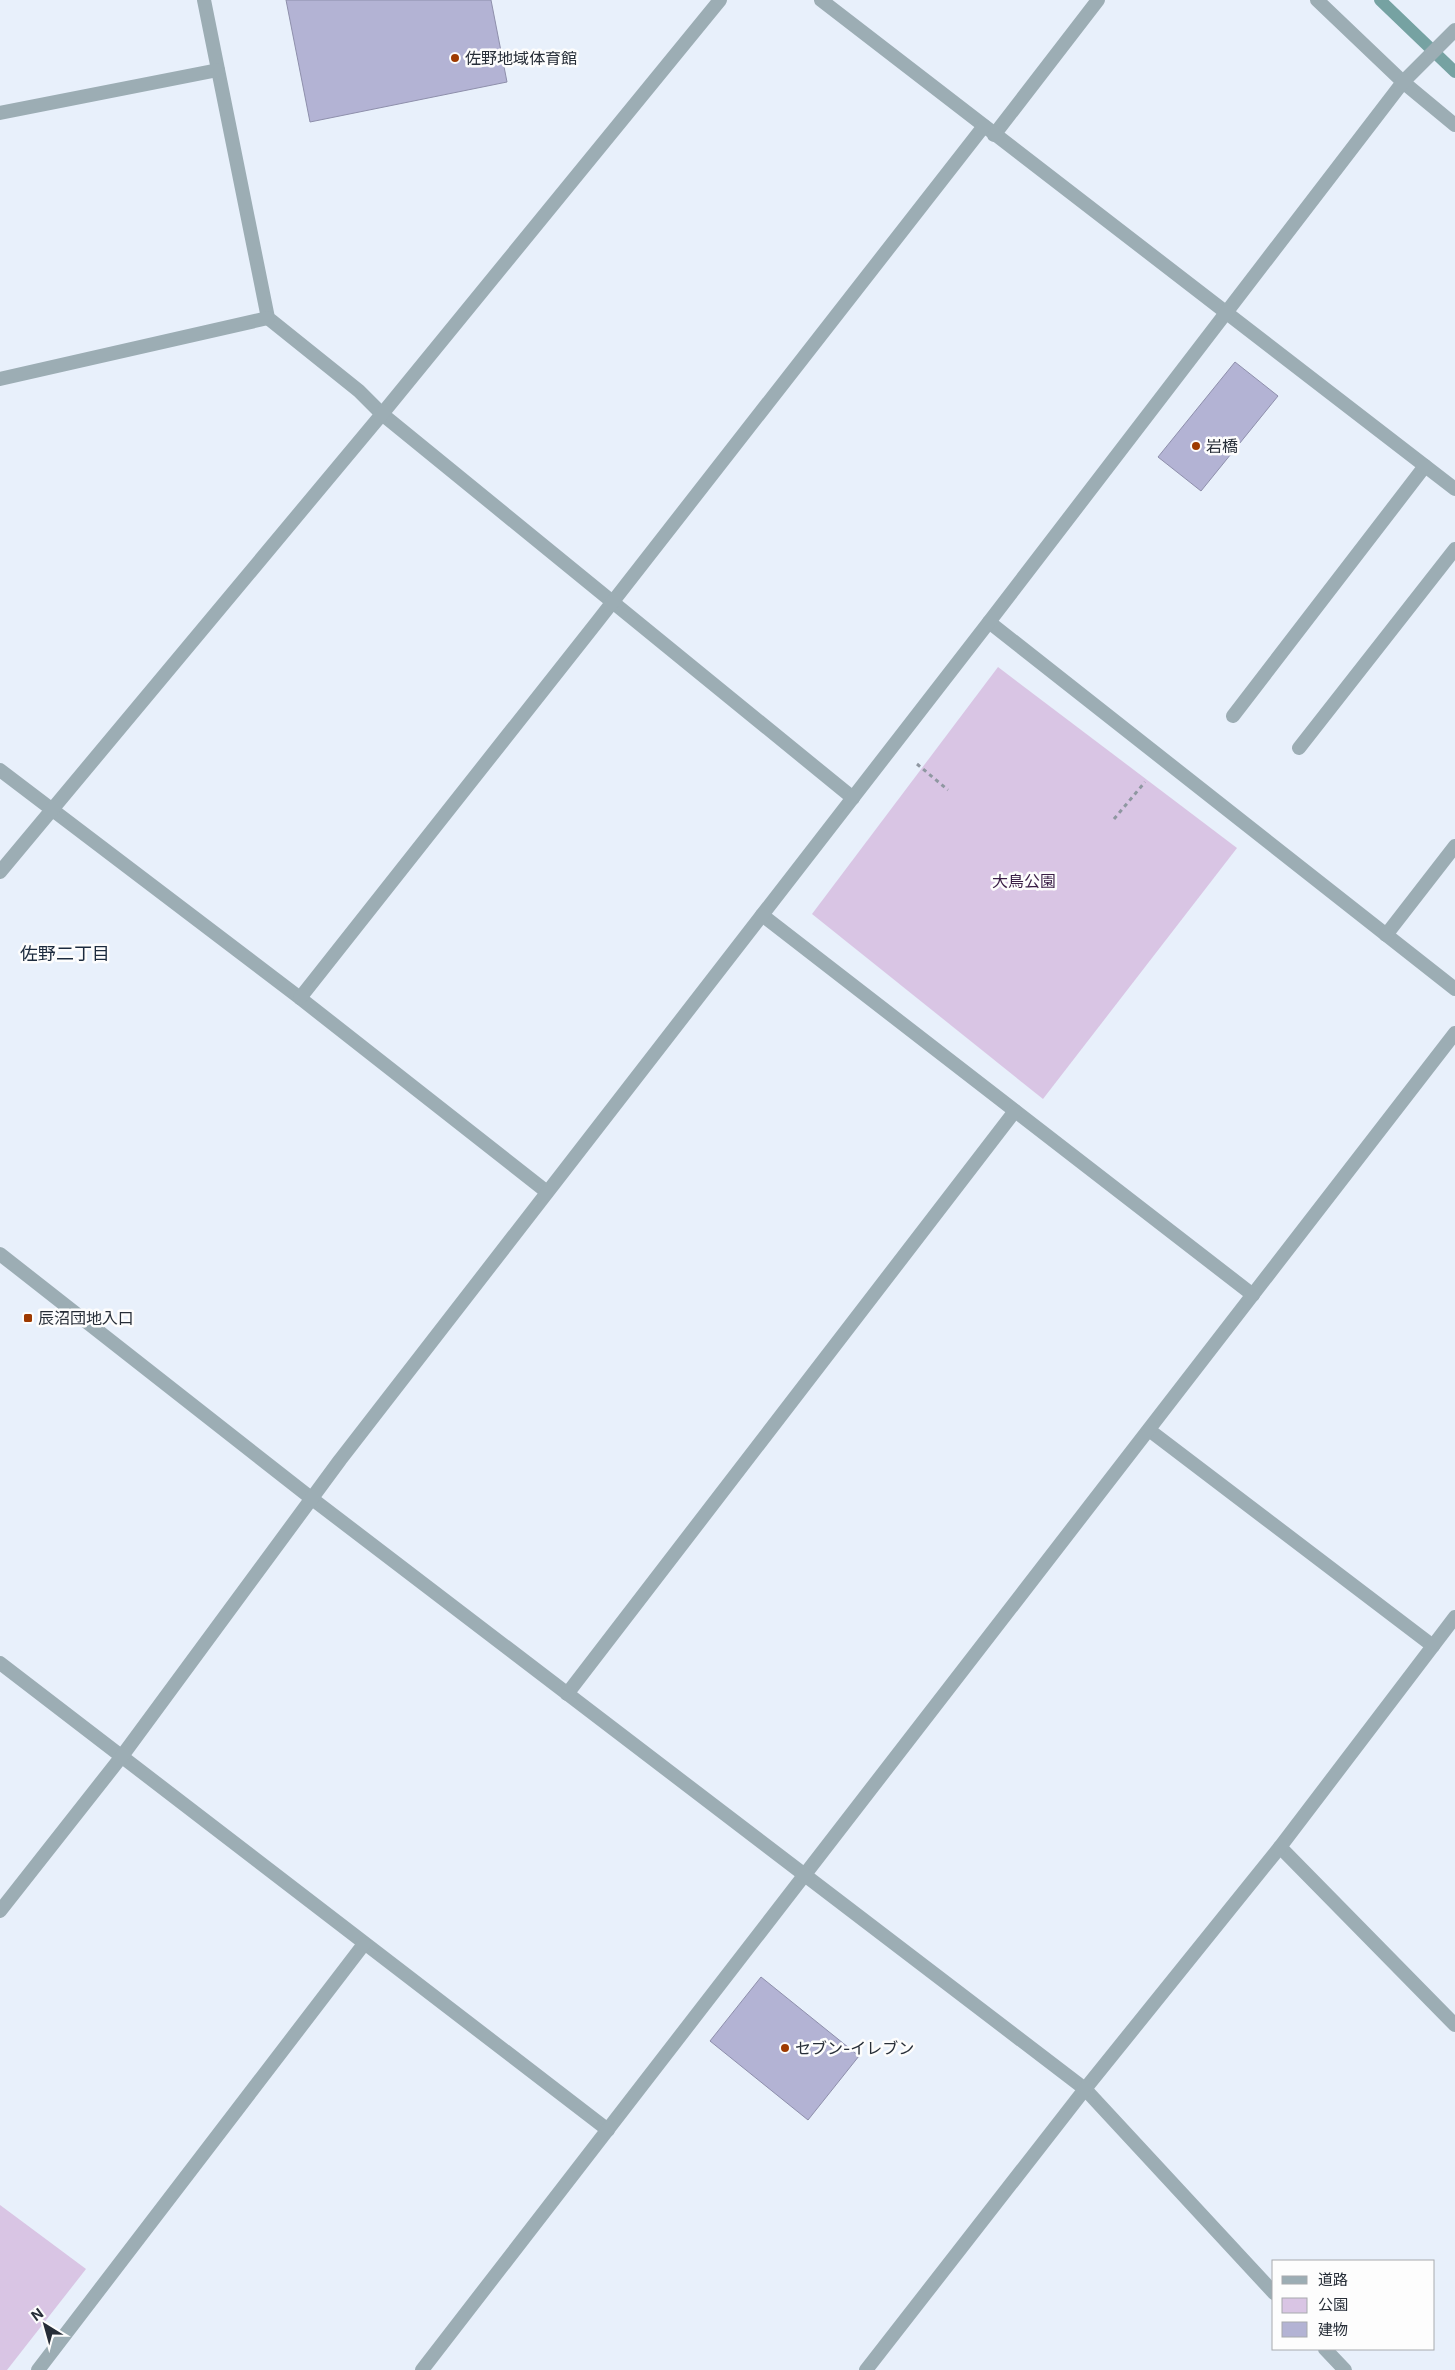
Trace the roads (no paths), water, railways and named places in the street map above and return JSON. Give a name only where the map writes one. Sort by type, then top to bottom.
[{"type":"street","points":[[204,0],[268,318],[359,391],[382,414],[614,600],[853,798]]},
{"type":"street","points":[[0,872],[382,414],[720,0]]},
{"type":"street","points":[[821,0],[1227,311],[1455,489]]},
{"type":"street","points":[[300,998],[614,600],[989,130],[1098,0]]},
{"type":"street","points":[[1317,0],[1403,82],[1455,125]]},
{"type":"street","points":[[0,1911],[122,1756],[311,1498],[989,622],[1403,82],[1455,30]]},
{"type":"street","points":[[0,113],[218,70]]},
{"type":"street","points":[[0,379],[268,318]]},
{"type":"street","points":[[1233,716],[1425,466]]},
{"type":"street","points":[[1299,748],[1455,549]]},
{"type":"street","points":[[989,622],[1455,989]]},
{"type":"street","points":[[0,770],[300,998],[547,1192]]},
{"type":"street","points":[[1386,935],[1455,846]]},
{"type":"street","points":[[762,915],[1253,1296]]},
{"type":"street","points":[[422,2370],[1455,1033]]},
{"type":"street","points":[[566,1694],[1015,1111]]},
{"type":"street","points":[[0,1254],[311,1498],[1085,2089],[1272,2291]]},
{"type":"street","points":[[1149,1430],[1432,1646]]},
{"type":"street","points":[[866,2370],[1085,2089],[1280,1847],[1455,1617]]},
{"type":"street","points":[[0,1663],[608,2130]]},
{"type":"street","points":[[1280,1847],[1455,2025]]},
{"type":"street","points":[[38,2370],[364,1944]]},
{"type":"street","points":[[1326,2350],[1345,2370]]},
{"type":"waterway","points":[[1380,0],[1455,72]]},
{"type":"place","name":"佐野地域体育館","points":[[455,58]]},
{"type":"place","name":"岩橋","points":[[1196,446]]},
{"type":"place","name":"辰沼団地入口","points":[[28,1318]]},
{"type":"place","name":"セブン-イレブン","points":[[785,2048]]},
{"type":"district","name":"佐野二丁目","points":[[65,953]]},
{"type":"park label","name":"大鳥公園","points":[[1024,881]]}]
